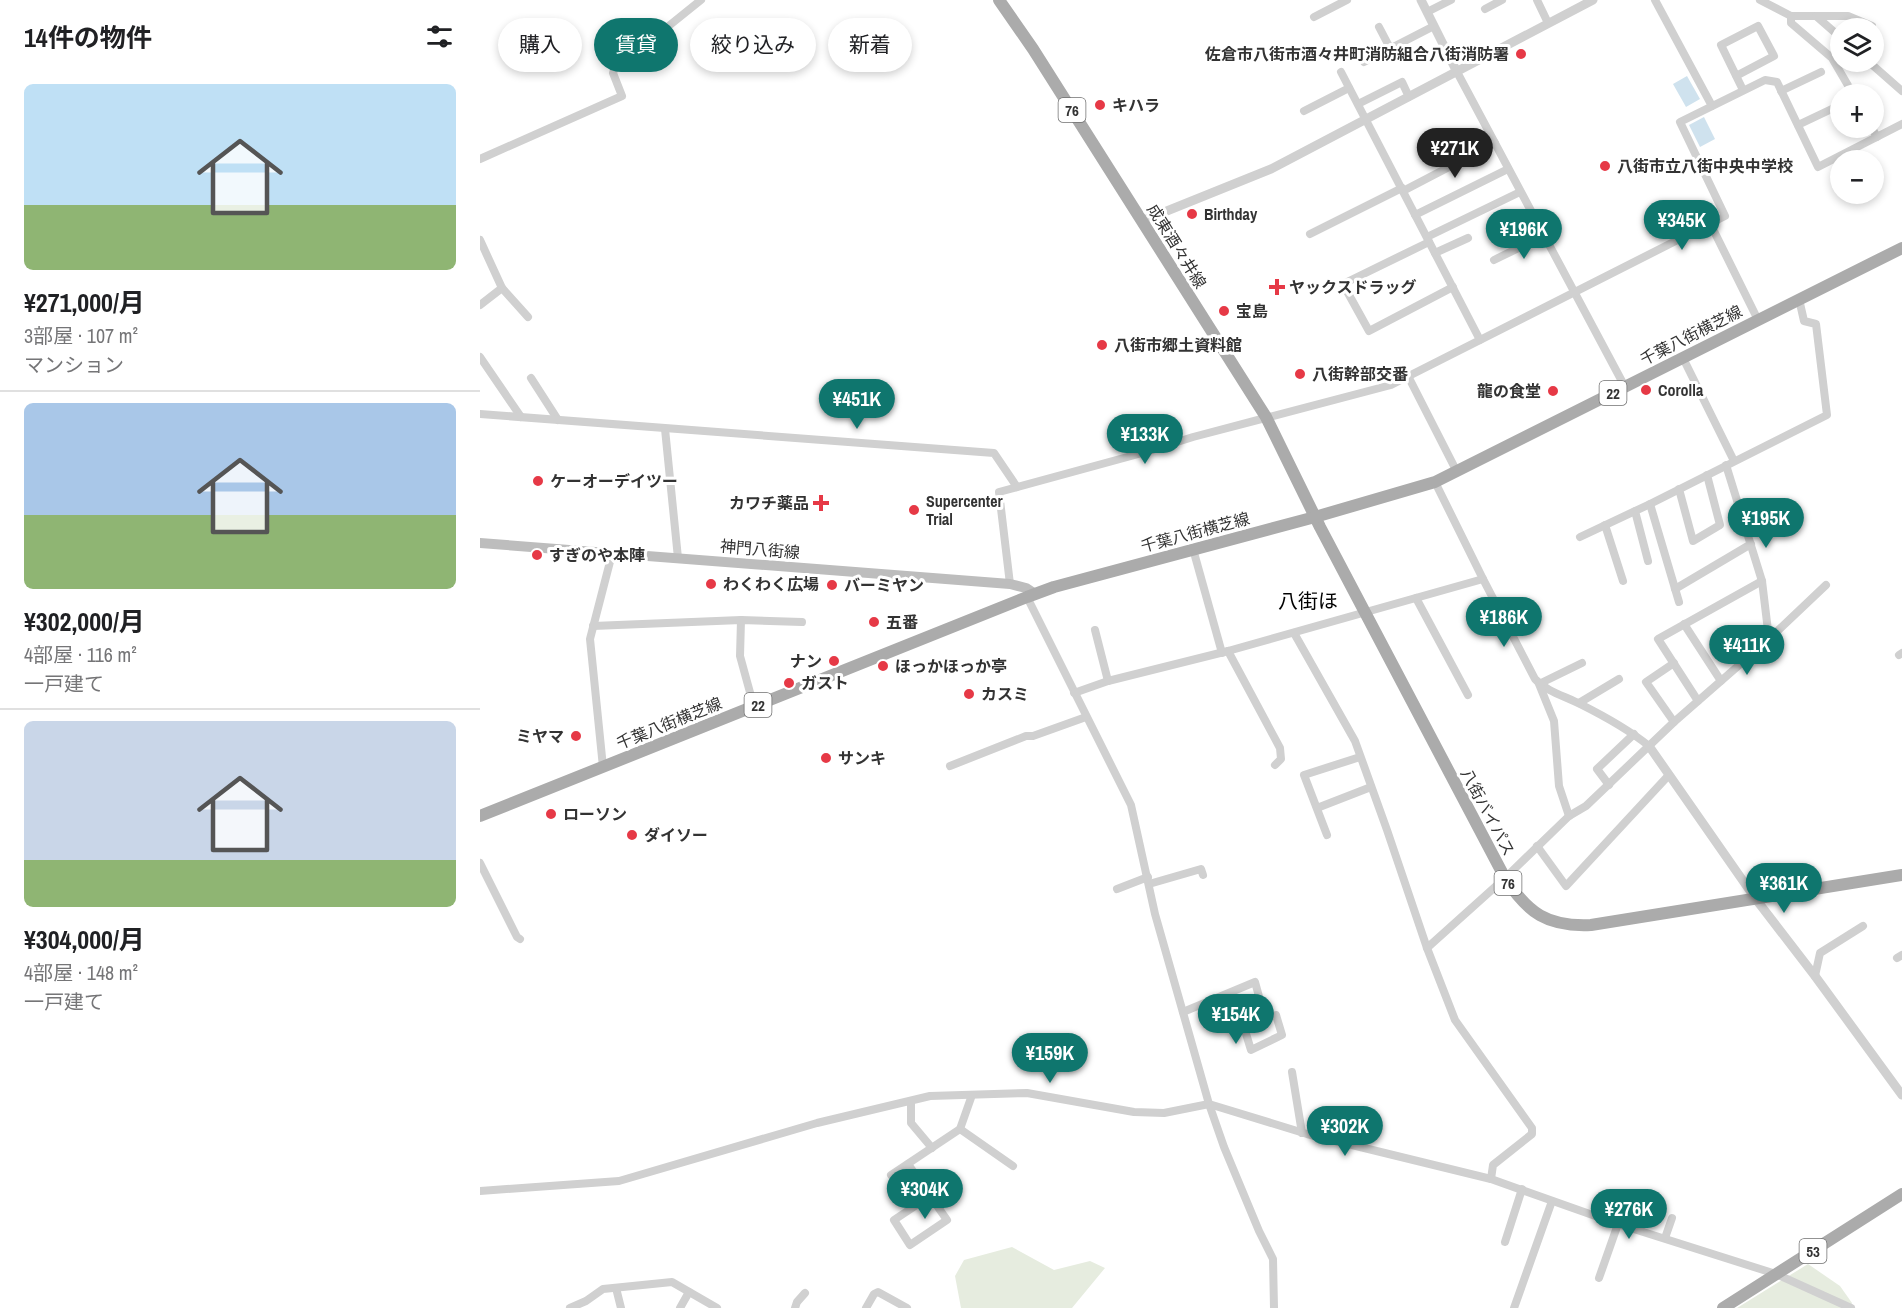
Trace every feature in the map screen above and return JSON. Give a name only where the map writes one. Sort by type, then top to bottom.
[{"type":"main road","name":"成東酒々井線","points":[[999,0],[1033,49],[1266,417],[1315,517]]},
{"type":"main road","name":"千葉八街横芝線","points":[[480,816],[1031,595],[1435,482],[1902,248]]},
{"type":"main road","name":"八街バイパス","points":[[1315,517],[1505,878],[1520,900],[1532,910],[1558,923],[1591,924],[1902,874]]},
{"type":"main road","name":"神門八街線","points":[[480,543],[1010,584],[1026,588],[1031,595]]},
{"type":"main road","name":"53","points":[[1723,1308],[1902,1194]]},
{"type":"street","points":[[480,159],[622,96],[613,73],[614,70],[701,0]]},
{"type":"street","points":[[1314,17],[1347,0]]},
{"type":"street","points":[[1421,0],[1543,236],[1625,387]]},
{"type":"street","points":[[1427,12],[1452,0]]},
{"type":"street","points":[[1485,9],[1502,0]]},
{"type":"street","points":[[1537,0],[1548,24]]},
{"type":"street","points":[[1142,221],[1271,169],[1593,0]]},
{"type":"street","points":[[1655,0],[1712,106]]},
{"type":"street","points":[[1760,0],[1791,16],[1848,16],[1853,18]]},
{"type":"street","points":[[1791,16],[1791,23],[1832,58],[1847,84]]},
{"type":"street","points":[[1816,16],[1830,28]]},
{"type":"street","points":[[1364,62],[1434,26]]},
{"type":"street","points":[[1736,76],[1774,56],[1758,26],[1721,45],[1736,76],[1743,90]]},
{"type":"street","points":[[1379,27],[1390,48]]},
{"type":"street","points":[[1341,72],[1480,340]]},
{"type":"street","points":[[1781,91],[1821,72]]},
{"type":"street","points":[[1880,72],[1902,91]]},
{"type":"street","points":[[1010,584],[999,492],[1266,417],[1391,385],[1725,216],[1680,122],[1765,80],[1777,82],[1818,167],[1875,138]]},
{"type":"street","points":[[1358,104],[1402,82],[1409,97]]},
{"type":"street","points":[[1304,111],[1349,88]]},
{"type":"street","points":[[1798,125],[1830,110]]},
{"type":"street","points":[[1884,133],[1902,124]]},
{"type":"street","points":[[1310,234],[1495,143]]},
{"type":"street","points":[[1416,215],[1508,169]]},
{"type":"street","points":[[1453,287],[1369,331],[1343,284],[1520,192]]},
{"type":"street","points":[[1710,224],[1758,320]]},
{"type":"street","points":[[1494,260],[1543,236]]},
{"type":"street","points":[[1435,253],[1468,238]]},
{"type":"street","points":[[480,240],[502,288],[528,317]]},
{"type":"street","points":[[480,305],[502,288]]},
{"type":"street","points":[[1580,537],[1827,415],[1816,324],[1804,321],[1799,299]]},
{"type":"street","points":[[480,357],[521,417]]},
{"type":"street","points":[[1683,358],[1734,461]]},
{"type":"street","points":[[1408,376],[1457,472]]},
{"type":"street","points":[[531,378],[558,420]]},
{"type":"street","points":[[480,414],[994,453],[1017,487]]},
{"type":"street","points":[[665,429],[678,558]]},
{"type":"street","points":[[1726,465],[1762,581],[1769,639]]},
{"type":"street","points":[[1679,489],[1693,541],[1720,525],[1707,475]]},
{"type":"street","points":[[1435,482],[1539,684],[1554,722],[1559,786],[1569,816]]},
{"type":"street","points":[[1650,504],[1679,602]]},
{"type":"street","points":[[1635,511],[1648,561]]},
{"type":"street","points":[[1605,525],[1623,581]]},
{"type":"street","points":[[1675,589],[1751,544]]},
{"type":"street","points":[[1193,549],[1225,652],[1280,747],[1281,759],[1275,765]]},
{"type":"street","points":[[603,767],[590,639],[612,554]]},
{"type":"street","points":[[1074,693],[1108,681],[1225,652],[1483,579]]},
{"type":"street","points":[[1698,701],[1658,639],[1762,581]]},
{"type":"street","points":[[1427,948],[1505,878],[1569,816],[1586,806],[1674,722],[1769,639],[1826,585]]},
{"type":"street","points":[[1031,595],[1074,693],[1131,805],[1155,914],[1209,1104],[1224,1147],[1273,1259],[1274,1308]]},
{"type":"street","points":[[1416,598],[1468,695]]},
{"type":"street","points":[[593,626],[741,620],[802,622]]},
{"type":"street","points":[[741,620],[740,656],[754,707]]},
{"type":"street","points":[[1684,624],[1721,681]]},
{"type":"street","points":[[1095,630],[1108,681]]},
{"type":"street","points":[[1294,633],[1354,741],[1427,948],[1455,1020],[1532,1128],[1532,1134],[1493,1165],[1491,1179]]},
{"type":"street","points":[[1539,684],[1582,663]]},
{"type":"street","points":[[1674,663],[1646,682],[1674,722]]},
{"type":"street","points":[[1579,703],[1619,679]]},
{"type":"street","points":[[1539,684],[1579,703],[1634,734],[1649,746],[1755,898],[1902,1095]]},
{"type":"street","points":[[950,766],[1026,736],[1033,736],[1086,717]]},
{"type":"street","points":[[1609,784],[1597,769],[1634,734]]},
{"type":"street","points":[[1327,835],[1305,775],[1360,757]]},
{"type":"street","points":[[1537,846],[1566,885],[1668,776]]},
{"type":"street","points":[[1317,808],[1371,787]]},
{"type":"street","points":[[480,863],[520,939]]},
{"type":"street","points":[[1117,889],[1201,869],[1203,875]]},
{"type":"street","points":[[1815,976],[1820,953],[1863,926]]},
{"type":"street","points":[[1183,1012],[1255,981],[1265,1018]]},
{"type":"street","points":[[1276,1015],[1281,1035],[1251,1050],[1243,1024],[1265,1018],[1276,1015]]},
{"type":"street","points":[[1292,1072],[1302,1133]]},
{"type":"street","points":[[480,1191],[619,1181],[818,1123],[930,1096],[1027,1093],[1134,1112],[1164,1113],[1209,1104],[1302,1133],[1491,1179],[1618,1224],[1776,1274],[1851,1308]]},
{"type":"street","points":[[891,1175],[960,1129],[972,1095]]},
{"type":"street","points":[[911,1101],[911,1123],[932,1148]]},
{"type":"street","points":[[960,1129],[1013,1166]]},
{"type":"street","points":[[908,1164],[947,1220],[910,1245],[894,1220],[930,1196]]},
{"type":"street","points":[[1504,1242],[1522,1189]]},
{"type":"street","points":[[1514,1308],[1552,1201]]},
{"type":"street","points":[[1640,1230],[1646,1209]]},
{"type":"street","points":[[1665,1238],[1671,1218]]},
{"type":"street","points":[[1599,1278],[1618,1224]]},
{"type":"street","points":[[570,1308],[587,1304],[603,1289],[672,1282],[716,1308]]},
{"type":"street","points":[[616,1288],[621,1308]]},
{"type":"street","points":[[680,1308],[689,1292]]},
{"type":"street","points":[[866,1308],[878,1292],[908,1308]]},
{"type":"street","points":[[795,1308],[805,1293]]},
{"type":"shaded area","points":[[1012,1247],[1054,1270],[1090,1261],[1105,1268],[1072,1308],[961,1308],[955,1276],[964,1260]]},
{"type":"shaded area","points":[[1808,1264],[1840,1286],[1852,1303],[1850,1308],[1737,1308]]},
{"type":"water","points":[[1687,76],[1700,99],[1686,107],[1673,84]]},
{"type":"water","points":[[1704,117],[1715,139],[1700,147],[1689,125]]},
{"type":"place","name":"佐倉市八街市酒々井町消防組合八街消防署","points":[[1521,54]]},
{"type":"place","name":"キハラ","points":[[1100,105]]},
{"type":"place","name":"八街市立八街中央中学校","points":[[1605,166]]},
{"type":"place","name":"Birthday","points":[[1192,214]]},
{"type":"place","name":"ヤックスドラッグ","points":[[1277,287]]},
{"type":"place","name":"宝島","points":[[1224,311]]},
{"type":"place","name":"八街市郷土資料館","points":[[1102,345]]},
{"type":"place","name":"八街幹部交番","points":[[1300,374]]},
{"type":"place","name":"Corolla","points":[[1646,390]]},
{"type":"place","name":"龍の食堂","points":[[1553,391]]},
{"type":"place","name":"ケーオーデイツー","points":[[538,481]]},
{"type":"place","name":"カワチ薬品","points":[[821,503]]},
{"type":"place","name":"Supercenter Trial","points":[[914,510]]},
{"type":"place","name":"すぎのや本陣","points":[[537,555]]},
{"type":"place","name":"わくわく広場","points":[[711,584]]},
{"type":"place","name":"バーミヤン","points":[[832,585]]},
{"type":"place","name":"五番","points":[[874,622]]},
{"type":"place","name":"ナン","points":[[834,661]]},
{"type":"place","name":"ほっかほっか亭","points":[[883,666]]},
{"type":"place","name":"ガスト","points":[[789,683]]},
{"type":"place","name":"カスミ","points":[[969,694]]},
{"type":"place","name":"ミヤマ","points":[[576,736]]},
{"type":"place","name":"サンキ","points":[[826,758]]},
{"type":"place","name":"ローソン","points":[[551,814]]},
{"type":"place","name":"ダイソー","points":[[632,835]]},
{"type":"district","name":"八街ほ","points":[[1308,600]]}]
